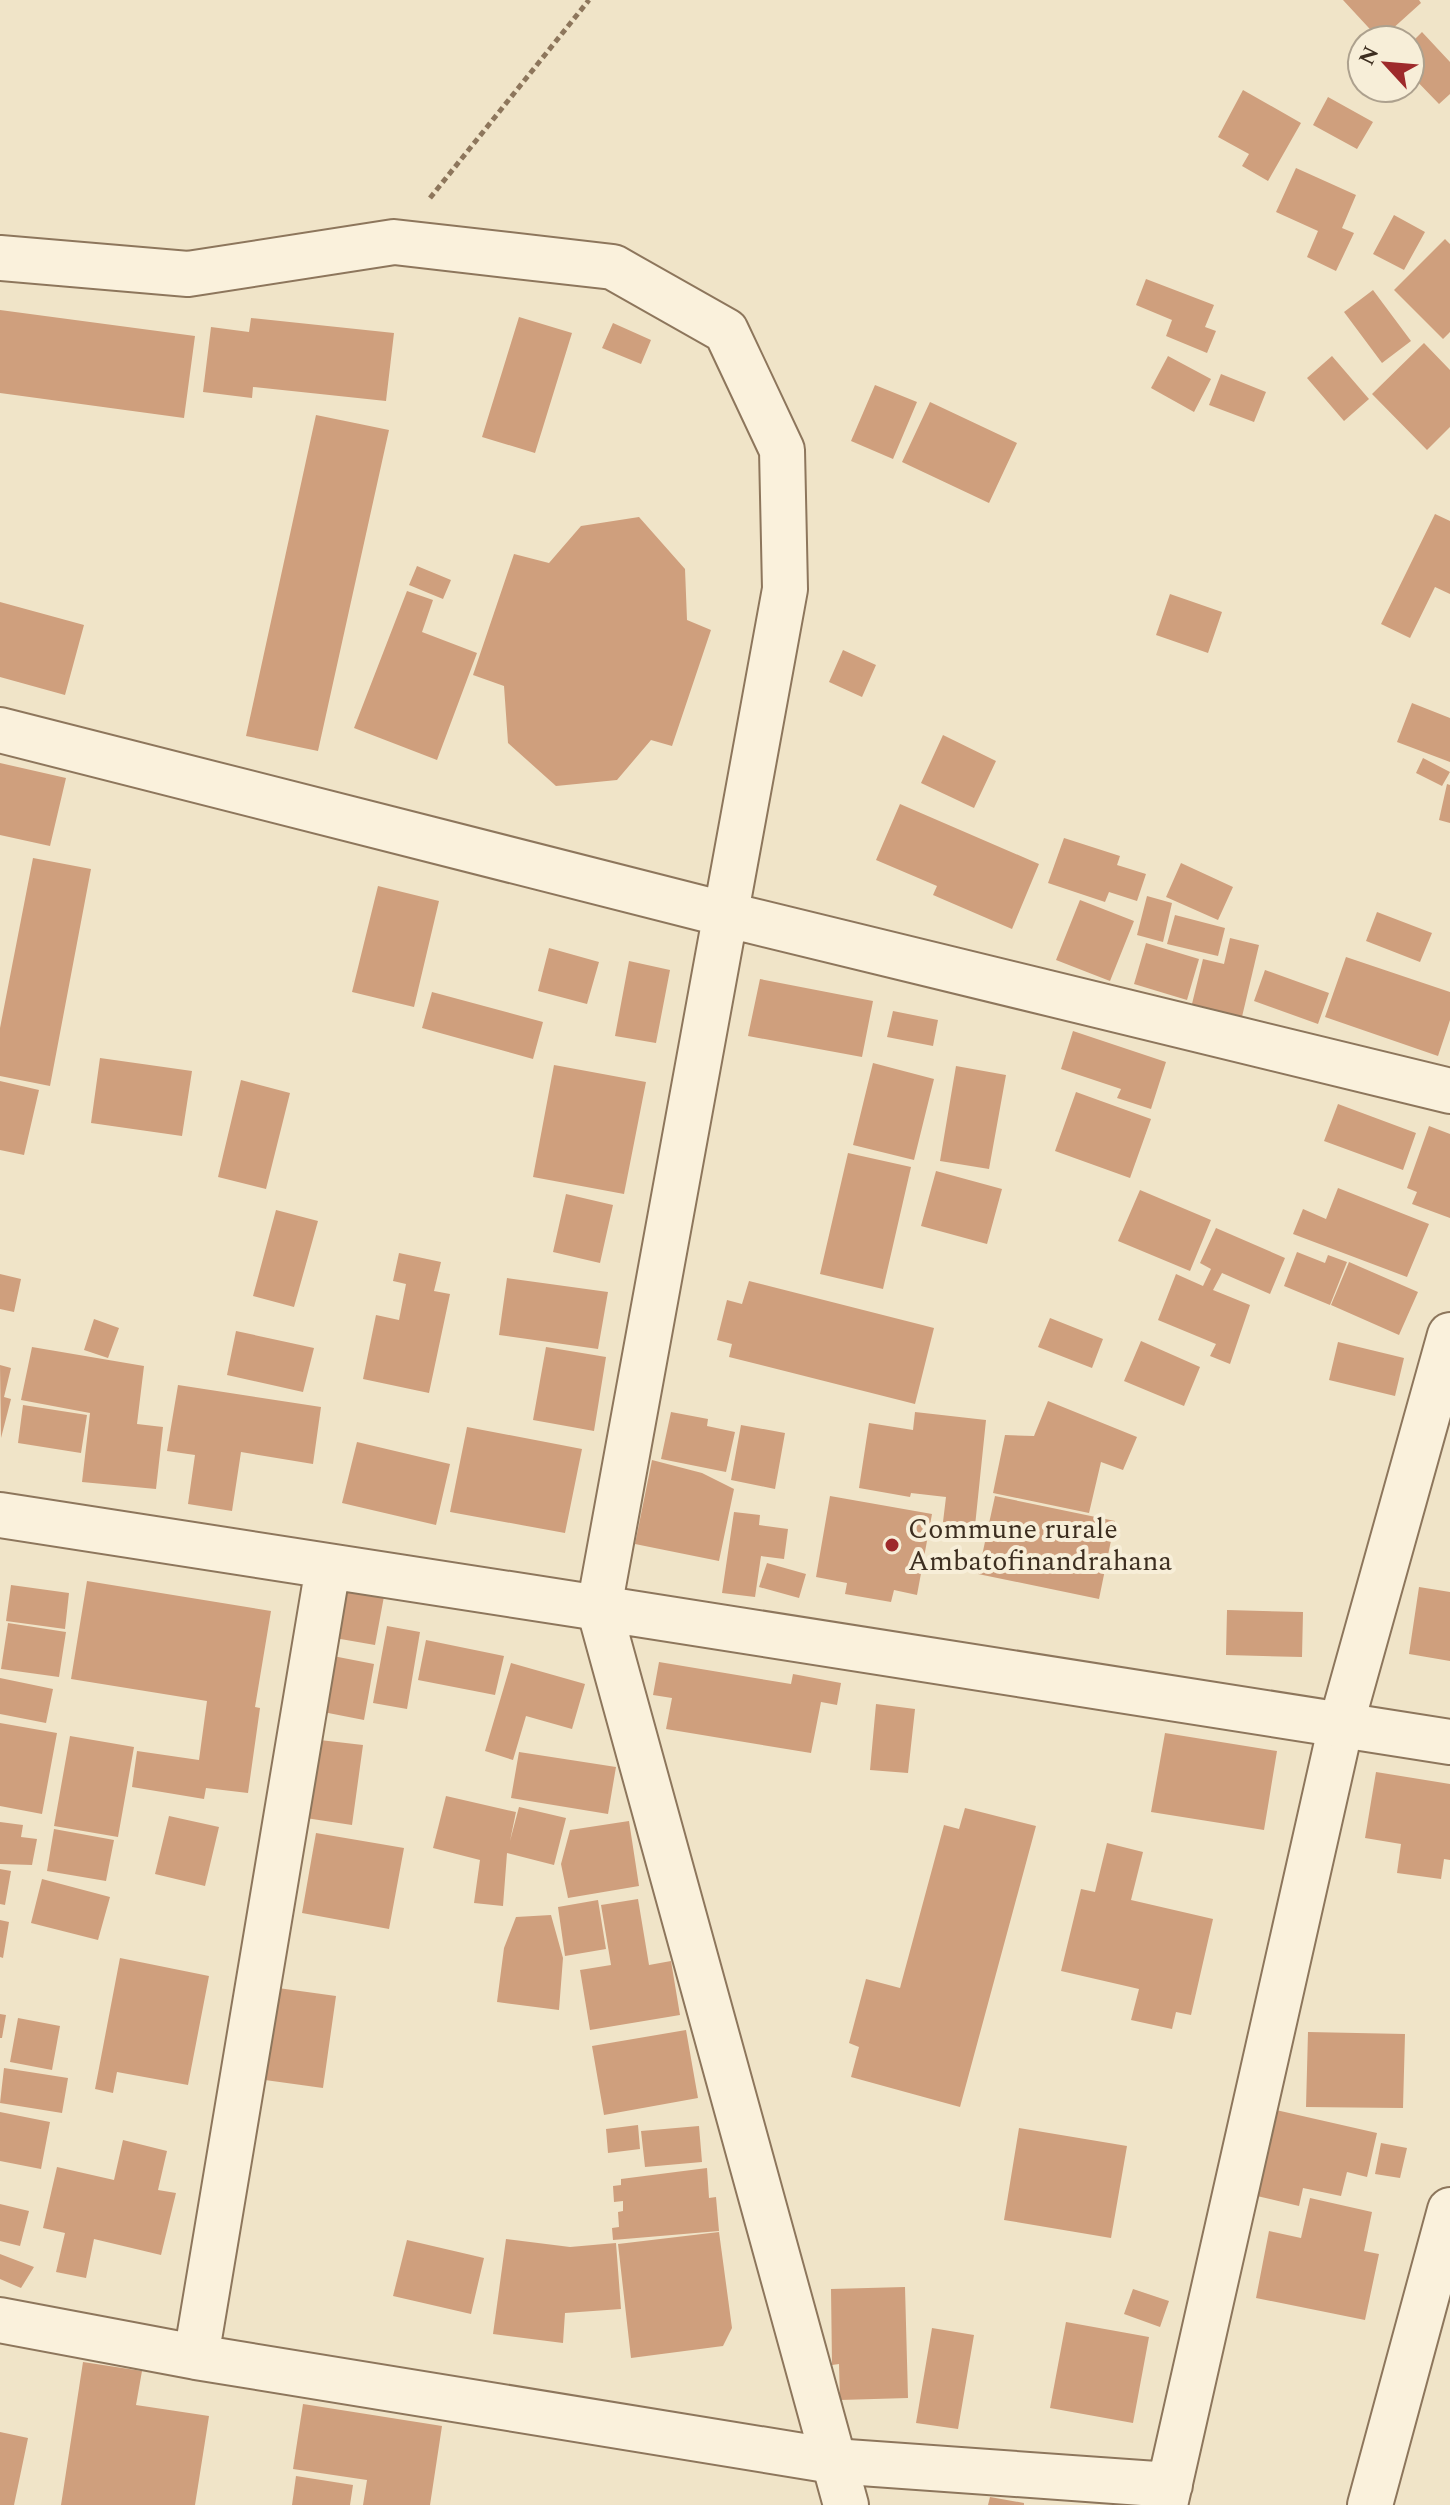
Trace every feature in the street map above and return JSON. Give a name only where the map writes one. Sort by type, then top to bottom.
[{"type":"street","points":[[0,258],[188,274],[394,242],[613,267],[726,331],[782,450],[785,589],[599,1608],[846,2505]]},
{"type":"street","points":[[0,730],[724,914],[1450,1091]]},
{"type":"street","points":[[0,2320],[196,2357],[833,2461],[1168,2495],[1341,1725],[1450,1335]]},
{"type":"street","points":[[0,1515],[1450,1742]]},
{"type":"street","points":[[196,2357],[328,1567]]},
{"type":"street","points":[[1370,2505],[1450,2210]]},
{"type":"path","points":[[394,242],[589,0]]},
{"type":"building","points":[[1343,0],[1419,0],[1421,3],[1398,24],[1365,24]]},
{"type":"building","points":[[1426,36],[1450,62],[1450,94],[1439,104],[1426,91]]},
{"type":"building","points":[[1243,90],[1301,123],[1268,181],[1242,166],[1249,154],[1218,137]]},
{"type":"building","points":[[1328,97],[1373,122],[1357,149],[1313,125]]},
{"type":"building","points":[[1296,168],[1356,195],[1342,228],[1354,233],[1336,271],[1307,257],[1318,231],[1276,212]]},
{"type":"building","points":[[1394,215],[1425,232],[1404,270],[1373,254]]},
{"type":"building","points":[[1445,239],[1450,244],[1450,332],[1443,339],[1394,290]]},
{"type":"building","points":[[1146,279],[1214,305],[1205,327],[1216,331],[1207,353],[1166,336],[1172,320],[1136,305]]},
{"type":"building","points":[[1373,290],[1411,341],[1382,363],[1344,312]]},
{"type":"building","points":[[0,310],[195,336],[184,418],[0,393]]},
{"type":"building","points":[[519,317],[572,333],[535,453],[482,437]]},
{"type":"building","points":[[251,318],[394,333],[386,401],[253,387],[252,398],[203,392],[211,327],[249,332]]},
{"type":"building","points":[[613,323],[651,340],[641,364],[602,348]]},
{"type":"building","points":[[1424,343],[1450,370],[1450,427],[1427,450],[1372,394]]},
{"type":"building","points":[[1168,356],[1211,379],[1194,412],[1151,388]]},
{"type":"building","points":[[1332,356],[1369,399],[1344,421],[1307,378]]},
{"type":"building","points":[[1221,374],[1266,392],[1254,422],[1209,405]]},
{"type":"building","points":[[875,385],[917,402],[893,459],[851,441]]},
{"type":"building","points":[[930,402],[1017,443],[989,503],[902,462]]},
{"type":"building","points":[[316,415],[389,430],[318,751],[246,736]]},
{"type":"building","points":[[1435,514],[1450,521],[1450,594],[1435,587],[1410,638],[1381,624]]},
{"type":"building","points":[[639,517],[685,569],[687,620],[711,630],[672,746],[651,740],[617,780],[556,786],[508,743],[504,686],[473,675],[514,554],[549,563],[581,526]]},
{"type":"building","points":[[417,566],[451,580],[443,599],[409,585]]},
{"type":"building","points":[[407,591],[433,600],[422,632],[477,653],[437,760],[354,728]]},
{"type":"building","points":[[1170,594],[1222,612],[1208,653],[1156,635]]},
{"type":"building","points":[[0,602],[84,625],[65,695],[0,677]]},
{"type":"building","points":[[843,650],[876,665],[862,697],[829,682]]},
{"type":"building","points":[[1412,703],[1450,718],[1450,762],[1397,742]]},
{"type":"building","points":[[943,735],[996,761],[974,808],[921,783]]},
{"type":"building","points":[[1423,758],[1450,772],[1442,786],[1416,773]]},
{"type":"building","points":[[0,763],[66,778],[50,846],[0,835]]},
{"type":"building","points":[[1447,784],[1450,785],[1450,823],[1439,820]]},
{"type":"building","points":[[900,804],[1039,864],[1012,929],[933,895],[937,886],[876,860]]},
{"type":"building","points":[[1064,838],[1120,856],[1117,865],[1146,874],[1137,901],[1109,892],[1105,902],[1048,883]]},
{"type":"building","points":[[33,858],[91,869],[50,1086],[0,1076],[0,1028]]},
{"type":"building","points":[[1181,863],[1233,887],[1218,920],[1166,897]]},
{"type":"building","points":[[378,886],[439,901],[414,1007],[352,992]]},
{"type":"building","points":[[1147,896],[1172,903],[1163,942],[1137,935]]},
{"type":"building","points":[[1080,900],[1134,921],[1110,981],[1056,960]]},
{"type":"building","points":[[1377,912],[1432,933],[1420,962],[1366,941]]},
{"type":"building","points":[[1175,915],[1225,928],[1218,956],[1167,944]]},
{"type":"building","points":[[1230,938],[1259,945],[1241,1021],[1191,1008],[1203,959],[1224,964]]},
{"type":"building","points":[[1146,943],[1199,959],[1187,1000],[1134,984]]},
{"type":"building","points":[[549,948],[599,962],[587,1004],[538,991]]},
{"type":"building","points":[[1346,957],[1450,992],[1450,1020],[1438,1056],[1325,1017]]},
{"type":"building","points":[[629,961],[670,970],[656,1043],[615,1036]]},
{"type":"building","points":[[1265,970],[1329,993],[1318,1024],[1254,1001]]},
{"type":"building","points":[[760,979],[873,1001],[862,1057],[748,1036]]},
{"type":"building","points":[[432,992],[543,1022],[533,1059],[422,1028]]},
{"type":"building","points":[[893,1011],[938,1020],[933,1046],[887,1037]]},
{"type":"building","points":[[1073,1031],[1166,1062],[1151,1109],[1117,1098],[1121,1089],[1061,1069]]},
{"type":"building","points":[[100,1058],[192,1071],[182,1136],[91,1123]]},
{"type":"building","points":[[873,1063],[934,1079],[914,1160],[853,1145]]},
{"type":"building","points":[[554,1065],[646,1082],[624,1194],[533,1177]]},
{"type":"building","points":[[956,1066],[1006,1075],[989,1169],[940,1161]]},
{"type":"building","points":[[241,1080],[290,1093],[266,1189],[218,1177]]},
{"type":"building","points":[[0,1081],[39,1090],[24,1155],[0,1150]]},
{"type":"building","points":[[1076,1092],[1151,1119],[1130,1178],[1055,1151]]},
{"type":"building","points":[[1338,1104],[1416,1133],[1403,1170],[1324,1141]]},
{"type":"building","points":[[1429,1126],[1450,1134],[1450,1218],[1412,1204],[1417,1192],[1407,1188]]},
{"type":"building","points":[[848,1153],[911,1167],[883,1289],[820,1274]]},
{"type":"building","points":[[936,1171],[1002,1189],[987,1244],[921,1226]]},
{"type":"building","points":[[1338,1188],[1429,1224],[1407,1277],[1293,1234],[1303,1209],[1326,1219]]},
{"type":"building","points":[[1140,1190],[1211,1220],[1190,1271],[1118,1241]]},
{"type":"building","points":[[566,1194],[613,1205],[600,1263],[553,1252]]},
{"type":"building","points":[[276,1210],[318,1221],[294,1307],[253,1296]]},
{"type":"building","points":[[1216,1228],[1285,1258],[1270,1294],[1222,1273],[1213,1290],[1250,1305],[1230,1364],[1210,1356],[1216,1344],[1158,1320],[1176,1274],[1203,1286],[1211,1269],[1200,1263]]},
{"type":"building","points":[[1297,1252],[1325,1263],[1328,1255],[1347,1262],[1330,1305],[1284,1286]]},
{"type":"building","points":[[399,1253],[441,1262],[434,1291],[450,1294],[429,1393],[363,1379],[376,1315],[399,1320],[406,1284],[393,1281]]},
{"type":"building","points":[[1349,1262],[1418,1292],[1399,1335],[1331,1305]]},
{"type":"building","points":[[0,1274],[21,1279],[14,1312],[0,1309]]},
{"type":"building","points":[[507,1278],[608,1292],[598,1349],[499,1335]]},
{"type":"building","points":[[749,1281],[934,1328],[915,1404],[729,1357],[732,1344],[717,1340],[727,1300],[742,1304]]},
{"type":"building","points":[[1050,1318],[1103,1339],[1092,1368],[1038,1347]]},
{"type":"building","points":[[94,1319],[119,1328],[108,1358],[84,1350]]},
{"type":"building","points":[[236,1331],[314,1348],[303,1392],[227,1375]]},
{"type":"building","points":[[1141,1341],[1200,1367],[1184,1406],[1124,1381]]},
{"type":"building","points":[[1338,1342],[1404,1358],[1395,1396],[1329,1380]]},
{"type":"building","points":[[32,1347],[144,1366],[137,1424],[163,1427],[156,1489],[82,1482],[90,1413],[21,1400]]},
{"type":"building","points":[[546,1347],[606,1357],[594,1431],[533,1420]]},
{"type":"building","points":[[0,1365],[11,1368],[4,1397],[11,1399],[1,1438]]},
{"type":"building","points":[[178,1385],[321,1407],[313,1464],[241,1452],[232,1511],[188,1504],[195,1455],[167,1451]]},
{"type":"building","points":[[1048,1401],[1137,1437],[1123,1470],[1101,1462],[1089,1513],[993,1493],[1005,1435],[1034,1436]]},
{"type":"building","points":[[23,1405],[87,1415],[81,1453],[18,1443]]},
{"type":"building","points":[[671,1412],[708,1419],[707,1426],[735,1432],[726,1472],[661,1459]]},
{"type":"building","points":[[915,1412],[986,1420],[975,1526],[943,1522],[946,1497],[911,1493],[910,1497],[859,1488],[869,1423],[913,1430]]},
{"type":"building","points":[[741,1425],[785,1433],[775,1489],[731,1480]]},
{"type":"building","points":[[467,1427],[582,1449],[565,1533],[450,1512]]},
{"type":"building","points":[[357,1442],[450,1464],[436,1525],[342,1503]]},
{"type":"building","points":[[652,1460],[702,1473],[734,1489],[719,1561],[635,1544]]},
{"type":"building","points":[[830,1496],[932,1514],[917,1595],[894,1590],[891,1602],[845,1594],[847,1583],[816,1577]]},
{"type":"building","points":[[995,1496],[1115,1521],[1099,1599],[978,1574]]},
{"type":"building","points":[[734,1512],[760,1515],[759,1525],[788,1529],[784,1559],[761,1556],[755,1597],[722,1593]]},
{"type":"building","points":[[767,1563],[806,1574],[799,1598],[759,1587]]},
{"type":"building","points":[[87,1581],[271,1611],[255,1707],[260,1708],[248,1793],[206,1788],[204,1799],[132,1787],[137,1751],[199,1760],[207,1701],[71,1679]]},
{"type":"building","points":[[339,1583],[385,1591],[375,1645],[329,1637]]},
{"type":"building","points":[[11,1585],[69,1593],[65,1629],[6,1621]]},
{"type":"building","points":[[1419,1587],[1450,1592],[1450,1661],[1409,1654]]},
{"type":"building","points":[[1227,1610],[1303,1612],[1302,1657],[1226,1655]]},
{"type":"building","points":[[8,1623],[66,1632],[59,1677],[1,1669]]},
{"type":"building","points":[[387,1626],[420,1632],[407,1709],[373,1703]]},
{"type":"building","points":[[426,1640],[504,1656],[495,1695],[418,1680]]},
{"type":"building","points":[[333,1656],[374,1664],[364,1720],[318,1711]]},
{"type":"building","points":[[659,1662],[791,1684],[793,1674],[841,1683],[837,1705],[821,1702],[811,1753],[666,1729],[672,1698],[653,1695]]},
{"type":"building","points":[[511,1663],[585,1684],[572,1729],[526,1716],[513,1760],[485,1751]]},
{"type":"building","points":[[0,1678],[53,1689],[46,1723],[0,1714]]},
{"type":"building","points":[[876,1704],[915,1709],[908,1773],[870,1770]]},
{"type":"building","points":[[0,1723],[57,1733],[42,1814],[0,1806]]},
{"type":"building","points":[[1165,1733],[1277,1751],[1264,1830],[1151,1812]]},
{"type":"building","points":[[70,1736],[134,1747],[118,1837],[54,1826]]},
{"type":"building","points":[[311,1739],[363,1745],[352,1825],[299,1817]]},
{"type":"building","points":[[519,1752],[616,1767],[608,1814],[511,1798]]},
{"type":"building","points":[[1376,1772],[1450,1784],[1450,1860],[1444,1859],[1441,1879],[1397,1873],[1401,1844],[1365,1838]]},
{"type":"building","points":[[446,1796],[516,1812],[510,1841],[519,1807],[566,1818],[554,1865],[507,1853],[503,1906],[474,1903],[480,1860],[433,1848]]},
{"type":"building","points":[[965,1808],[1036,1826],[960,2107],[851,2077],[859,2047],[849,2043],[866,1979],[900,1988],[944,1825],[959,1829]]},
{"type":"building","points":[[169,1816],[219,1827],[205,1886],[155,1874]]},
{"type":"building","points":[[629,1821],[639,1886],[568,1898],[561,1864],[570,1830]]},
{"type":"building","points":[[0,1822],[23,1825],[21,1837],[37,1839],[32,1865],[0,1864]]},
{"type":"building","points":[[54,1829],[114,1840],[106,1881],[47,1871]]},
{"type":"building","points":[[316,1833],[404,1848],[389,1929],[302,1913]]},
{"type":"building","points":[[1107,1843],[1143,1852],[1131,1900],[1213,1919],[1191,2015],[1176,2012],[1172,2029],[1131,2020],[1139,1989],[1061,1971],[1081,1889],[1095,1892]]},
{"type":"building","points":[[0,1869],[11,1871],[5,1905],[0,1904]]},
{"type":"building","points":[[42,1879],[110,1897],[98,1940],[31,1923]]},
{"type":"building","points":[[638,1899],[649,1965],[671,1961],[680,2015],[590,2030],[580,1970],[611,1965],[601,1905]]},
{"type":"building","points":[[598,1900],[606,1949],[565,1956],[558,1907]]},
{"type":"building","points":[[551,1915],[563,1958],[559,2010],[497,2002],[504,1948],[516,1917]]},
{"type":"building","points":[[0,1920],[9,1922],[3,1958],[0,1957]]},
{"type":"building","points":[[120,1958],[209,1976],[188,2085],[117,2072],[113,2093],[95,2089]]},
{"type":"building","points":[[278,1988],[336,1996],[323,2088],[265,2080]]},
{"type":"building","points":[[0,2014],[6,2015],[2,2038],[0,2038]]},
{"type":"building","points":[[18,2018],[60,2026],[52,2070],[10,2062]]},
{"type":"building","points":[[686,2030],[698,2098],[604,2115],[592,2046]]},
{"type":"building","points":[[1308,2032],[1405,2034],[1403,2108],[1306,2107]]},
{"type":"building","points":[[4,2068],[68,2078],[62,2113],[0,2103]]},
{"type":"building","points":[[1276,2110],[1377,2133],[1367,2177],[1347,2172],[1341,2196],[1303,2188],[1299,2206],[1257,2196]]},
{"type":"building","points":[[0,2112],[50,2122],[41,2169],[0,2161]]},
{"type":"building","points":[[638,2125],[640,2149],[608,2153],[606,2129]]},
{"type":"building","points":[[699,2126],[702,2162],[645,2167],[641,2131]]},
{"type":"building","points":[[1019,2128],[1127,2146],[1111,2238],[1004,2220]]},
{"type":"building","points":[[123,2140],[167,2151],[158,2190],[176,2193],[161,2255],[94,2239],[86,2278],[56,2272],[65,2233],[43,2228],[57,2167],[114,2180]]},
{"type":"building","points":[[1381,2143],[1407,2148],[1400,2178],[1375,2174]]},
{"type":"building","points":[[707,2168],[709,2198],[716,2197],[719,2231],[613,2240],[612,2228],[619,2227],[618,2212],[623,2211],[623,2201],[614,2202],[613,2186],[621,2185],[621,2179]]},
{"type":"building","points":[[1310,2198],[1372,2212],[1364,2251],[1379,2254],[1365,2320],[1256,2298],[1269,2231],[1301,2238]]},
{"type":"building","points":[[0,2204],[29,2211],[20,2246],[0,2241]]},
{"type":"building","points":[[719,2232],[732,2328],[723,2346],[631,2358],[618,2244]]},
{"type":"building","points":[[506,2239],[570,2247],[616,2243],[621,2309],[565,2313],[563,2343],[493,2334]]},
{"type":"building","points":[[407,2240],[484,2258],[471,2314],[393,2296]]},
{"type":"building","points":[[0,2254],[34,2267],[21,2288],[0,2279]]},
{"type":"building","points":[[905,2287],[908,2398],[840,2400],[839,2364],[832,2365],[831,2289]]},
{"type":"building","points":[[1133,2289],[1169,2301],[1160,2327],[1124,2314]]},
{"type":"building","points":[[1066,2322],[1149,2337],[1133,2423],[1050,2408]]},
{"type":"building","points":[[932,2328],[974,2335],[958,2429],[916,2423]]},
{"type":"building","points":[[83,2362],[142,2371],[136,2405],[209,2416],[195,2505],[61,2505]]},
{"type":"building","points":[[303,2404],[442,2426],[430,2505],[363,2505],[367,2480],[293,2469]]},
{"type":"building","points":[[0,2432],[28,2438],[14,2505],[0,2505]]},
{"type":"building","points":[[296,2476],[353,2485],[350,2505],[292,2505]]},
{"type":"building","points":[[990,2497],[1024,2503],[1024,2505],[988,2505]]},
{"type":"place","name":"Commune rurale Ambatofinandrahana","points":[[892,1545]]}]
